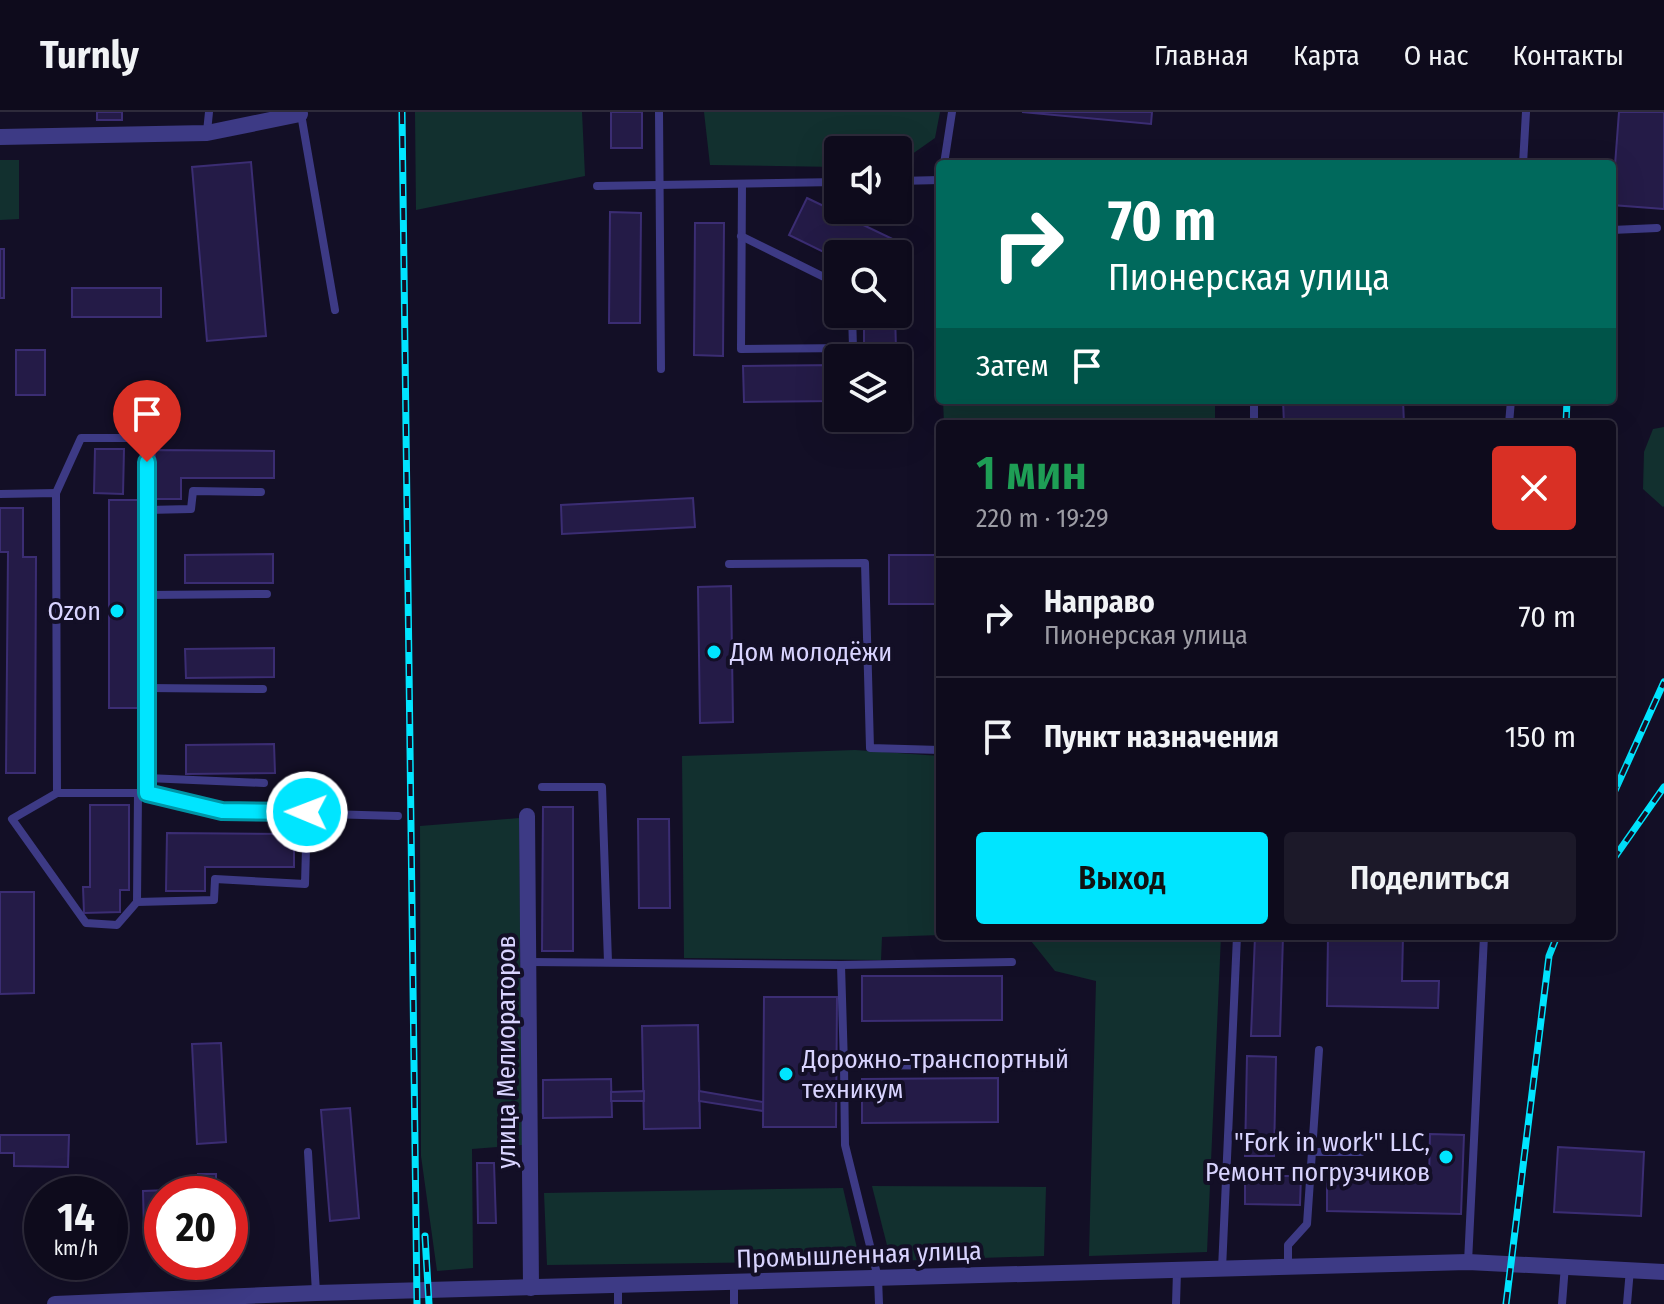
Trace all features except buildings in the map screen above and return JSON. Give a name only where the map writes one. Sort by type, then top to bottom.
[{"type":"street","points":[[0,137],[207,133],[303,113]]},
{"type":"street","name":"улица Мелиораторов","points":[[527,816],[531,962],[531,1288]]},
{"type":"street","name":"Промышленная улица","points":[[55,1304],[316,1293],[358,1298],[618,1285],[1468,1262],[1664,1272]]},
{"type":"lane","points":[[207,133],[209,112]]},
{"type":"lane","points":[[659,112],[661,369]]},
{"type":"lane","points":[[945,160],[952,112]]},
{"type":"lane","points":[[1523,160],[1526,112]]},
{"type":"lane","points":[[303,113],[335,310]]},
{"type":"lane","points":[[912,181],[936,180]]},
{"type":"lane","points":[[597,186],[824,182]]},
{"type":"lane","points":[[742,184],[741,349],[853,348],[852,328]]},
{"type":"lane","points":[[1616,230],[1657,228]]},
{"type":"lane","points":[[741,236],[824,277]]},
{"type":"lane","points":[[57,793],[56,493],[81,438],[147,438],[147,778],[142,793],[137,902],[117,925],[86,923],[12,819],[57,793],[142,793],[222,811],[398,816]]},
{"type":"lane","points":[[147,510],[191,509],[193,491],[261,492]]},
{"type":"lane","points":[[0,494],[56,493]]},
{"type":"lane","points":[[729,564],[865,563],[870,748],[936,750]]},
{"type":"lane","points":[[147,595],[267,594]]},
{"type":"lane","points":[[147,688],[263,689]]},
{"type":"lane","points":[[147,778],[264,783]]},
{"type":"lane","points":[[542,787],[602,787],[608,962]]},
{"type":"lane","points":[[137,902],[214,900],[215,879],[305,884],[307,812]]},
{"type":"lane","points":[[1222,1269],[1237,940]]},
{"type":"lane","points":[[1468,1262],[1484,940]]},
{"type":"lane","points":[[531,962],[841,965],[1012,962]]},
{"type":"lane","points":[[841,965],[845,1145],[878,1278],[879,1304]]},
{"type":"lane","points":[[1288,1269],[1288,1245],[1307,1224],[1319,1050]]},
{"type":"lane","points":[[844,1065],[1000,1066]]},
{"type":"lane","points":[[308,1152],[316,1293]]},
{"type":"lane","points":[[1312,1152],[1361,1152]]},
{"type":"lane","points":[[1562,1304],[1565,1265]]},
{"type":"lane","points":[[1627,1304],[1630,1269]]},
{"type":"lane","points":[[1176,1304],[1177,1271]]},
{"type":"lane","points":[[734,1283],[734,1304]]},
{"type":"lane","points":[[618,1285],[618,1304]]},
{"type":"green space","points":[[415,112],[582,112],[585,176],[416,210]]},
{"type":"green space","points":[[704,112],[940,112],[935,138],[912,154],[912,136],[824,136],[824,167],[710,165]]},
{"type":"green space","points":[[0,160],[19,160],[19,219],[0,220]]},
{"type":"green space","points":[[943,404],[1215,404],[1215,420],[944,420]]},
{"type":"green space","points":[[1664,427],[1663,507],[1643,489],[1644,452],[1653,429]]},
{"type":"green space","points":[[855,750],[936,756],[936,935],[882,937],[881,960],[684,958],[682,756]]},
{"type":"green space","points":[[519,818],[522,1145],[472,1149],[473,1268],[437,1271],[421,1156],[420,826]]},
{"type":"green space","points":[[1030,940],[1221,940],[1207,1252],[1089,1256],[1096,981],[1055,971]]},
{"type":"green space","points":[[872,1186],[1046,1187],[1044,1256],[891,1261]]},
{"type":"green space","points":[[843,1188],[860,1261],[547,1265],[544,1193]]},
{"type":"railway","points":[[402,112],[417,1304]]},
{"type":"railway","points":[[1566,420],[1567,404]]},
{"type":"railway","points":[[1616,788],[1664,682]]},
{"type":"railway","points":[[1616,855],[1664,787]]},
{"type":"railway","points":[[1506,1304],[1549,956],[1555,940]]},
{"type":"railway","points":[[425,1236],[429,1304]]},
{"type":"place","name":"Ozon","points":[[117,611]]},
{"type":"place","name":"Дом молодёжи","points":[[714,652]]},
{"type":"place","name":"Дорожно-транспортный техникум","points":[[786,1074]]},
{"type":"place","name":"\"Fork in work\" LLC, Ремонт погрузчиков","points":[[1446,1157]]},
{"type":"route","points":[[147,462],[147,793],[222,811],[307,812]]}]
